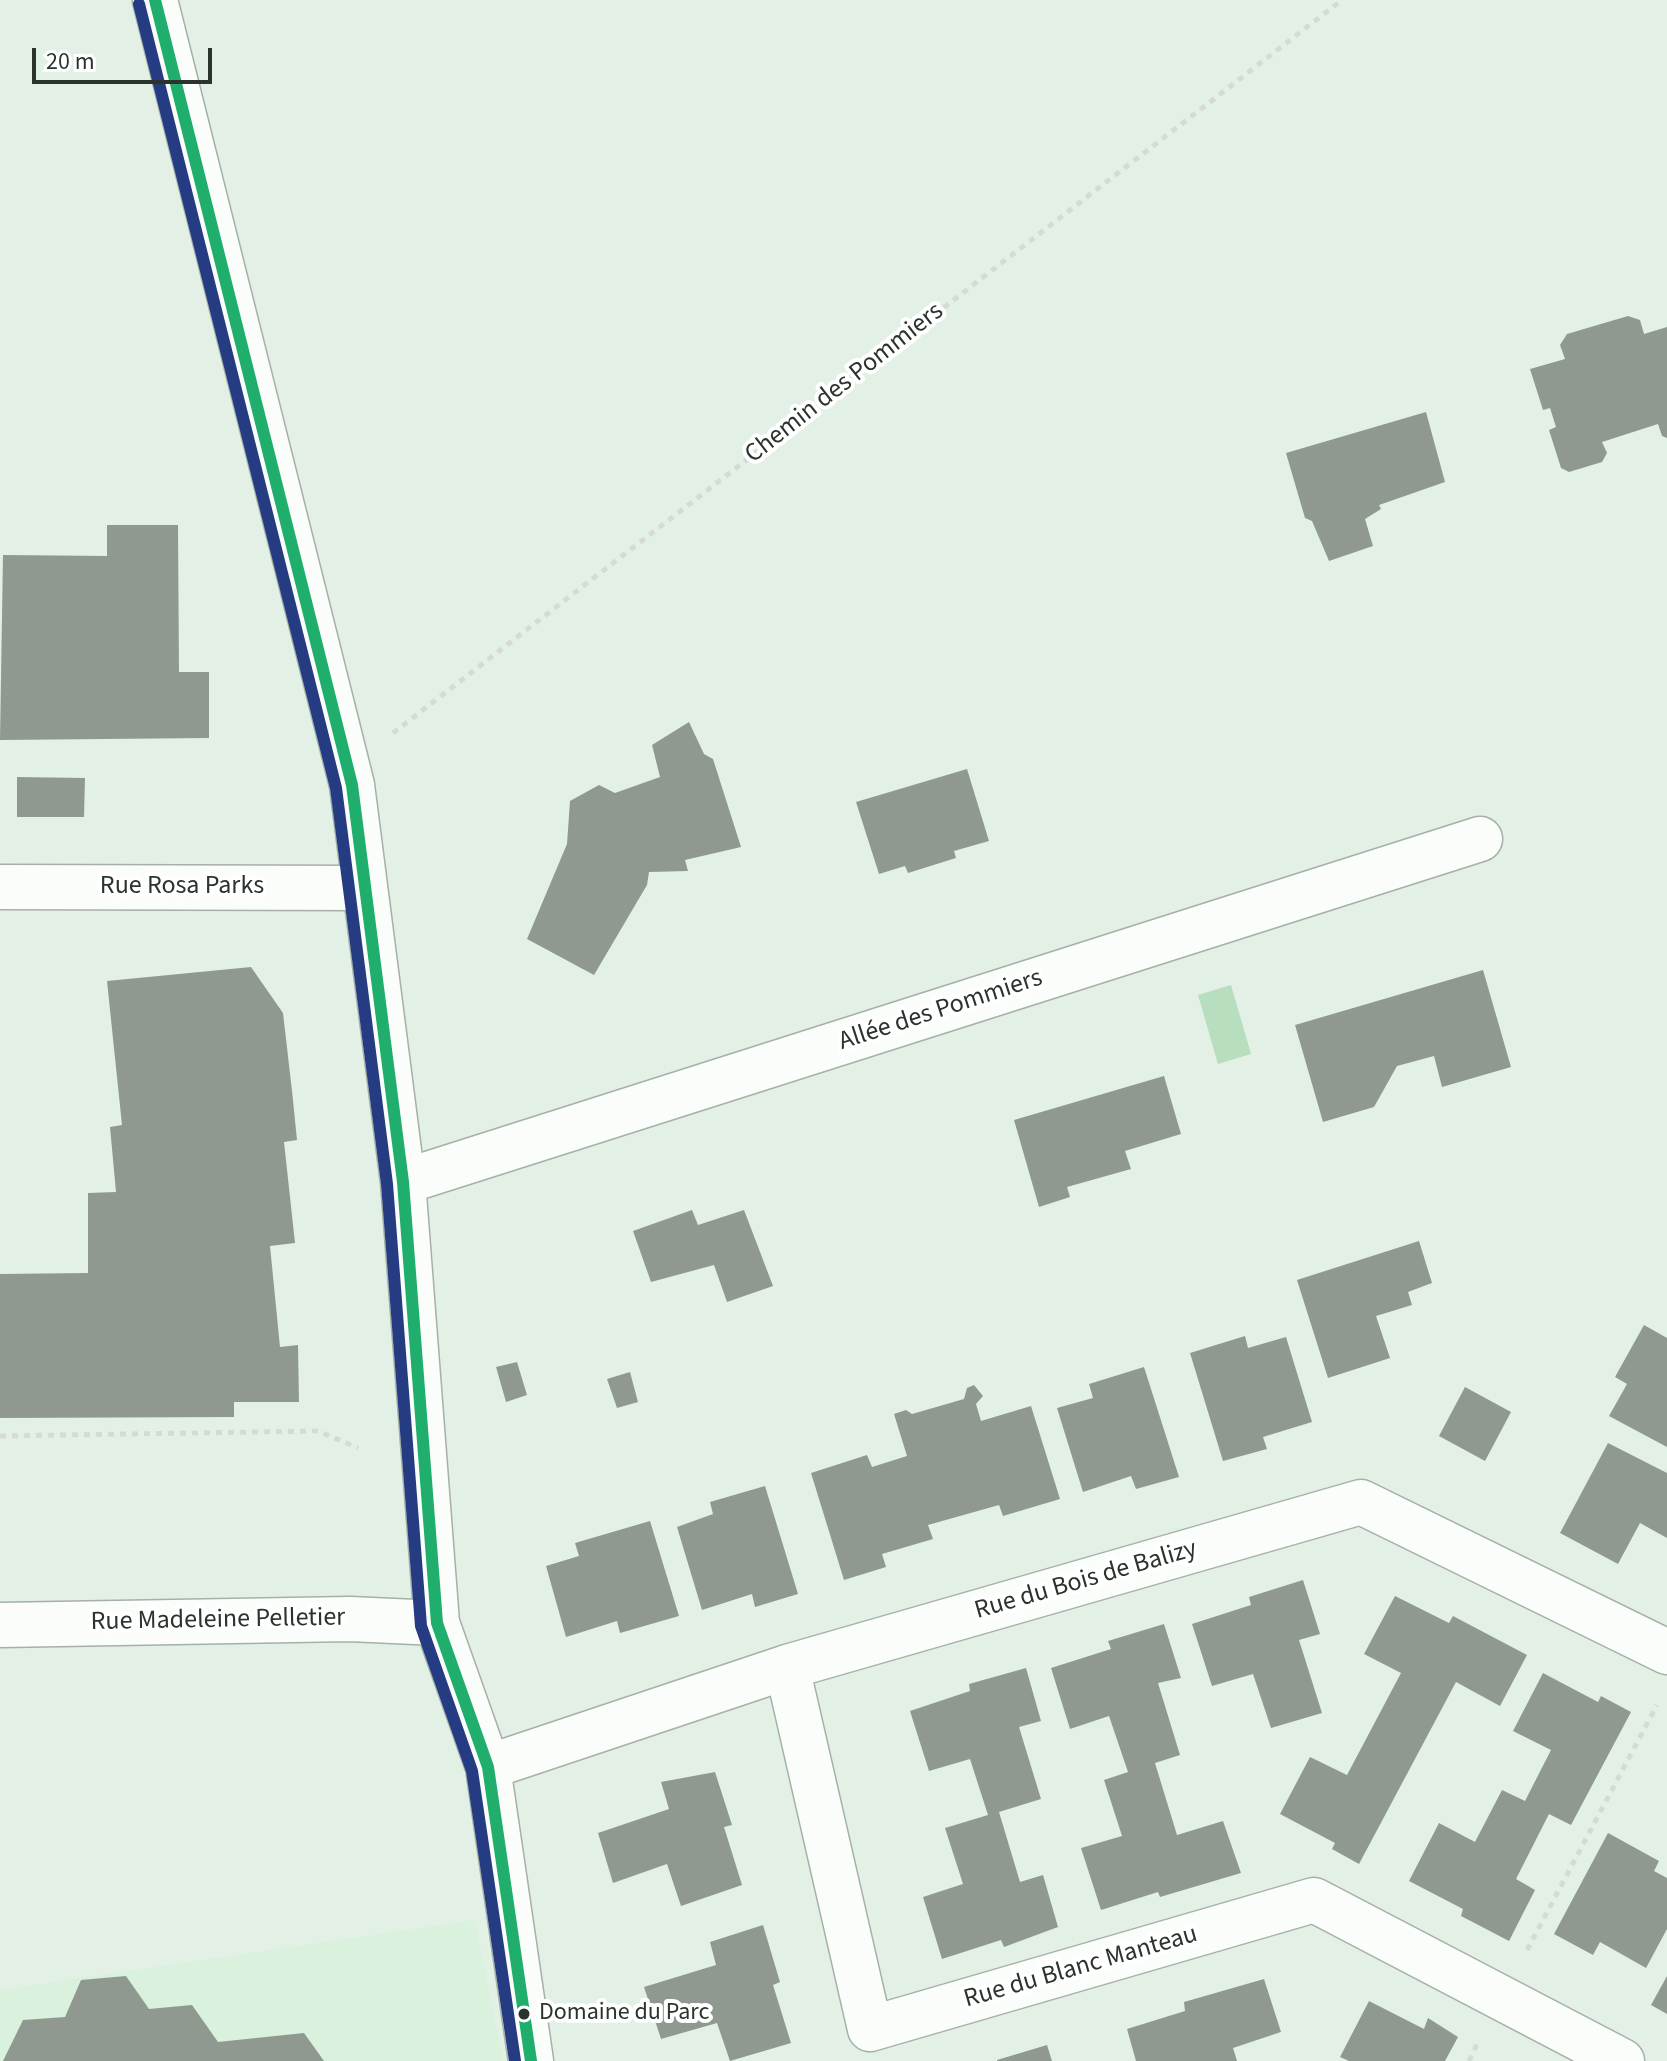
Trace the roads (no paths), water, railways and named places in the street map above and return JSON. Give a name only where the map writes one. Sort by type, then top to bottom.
[{"type":"street","points":[[155,0],[347,767],[403,1182],[437,1623],[488,1767],[531,2061]]},
{"type":"street","name":"Allée des Pommiers","points":[[403,1182],[1480,839]]},
{"type":"street","name":"Rue Rosa Parks","points":[[0,887],[364,888]]},
{"type":"street","name":"Rue du Bois de Balizy","points":[[488,1767],[787,1667],[1361,1502],[1667,1652]]},
{"type":"street","name":"Rue Madeleine Pelletier","points":[[0,1625],[350,1619],[437,1623]]},
{"type":"street","name":"Rue du Blanc Manteau","points":[[787,1667],[870,2029],[1314,1900],[1622,2061]]},
{"type":"place","name":"Domaine du Parc","points":[[524,2014]]}]
